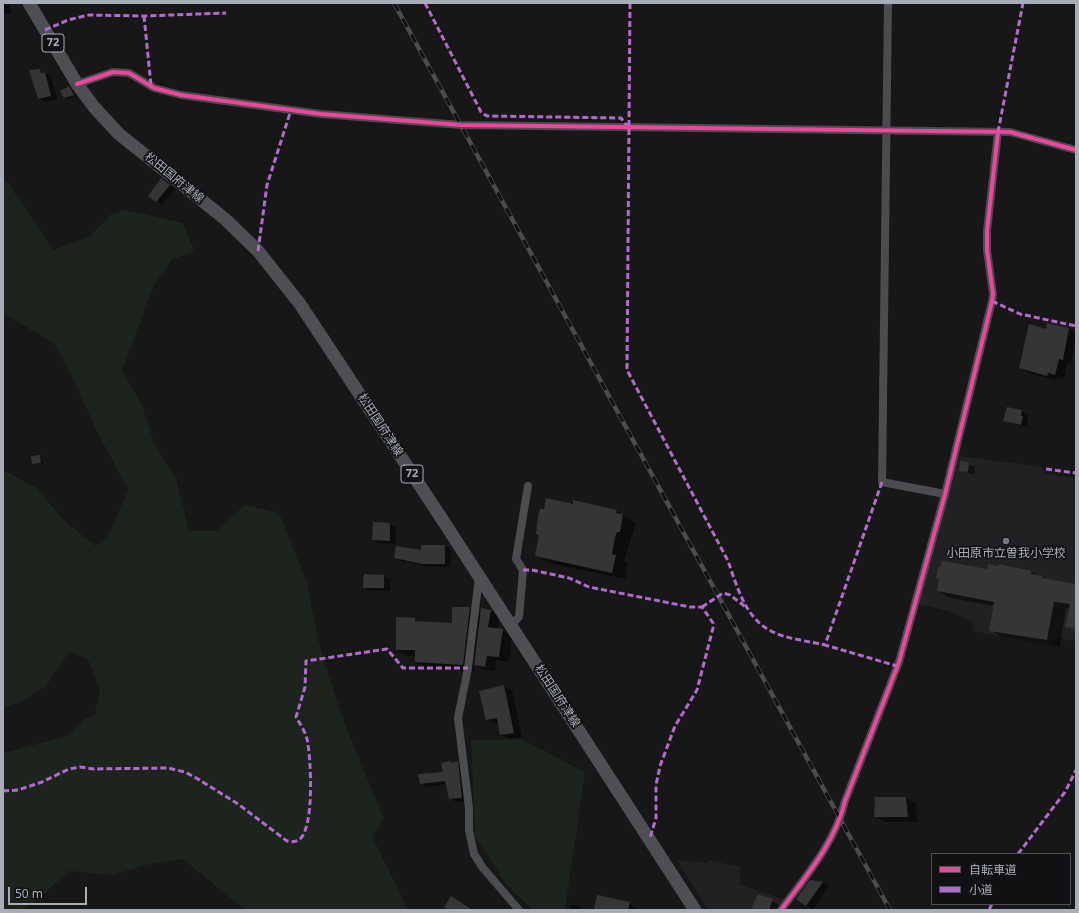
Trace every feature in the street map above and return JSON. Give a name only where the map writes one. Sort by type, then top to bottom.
[{"type":"main road","name":"松田国府津線","points":[[29,3],[77,84],[94,107],[119,134],[225,219],[258,252],[300,304],[511,625],[695,910]]},
{"type":"street","points":[[888,3],[882,482],[945,494]]},
{"type":"street","points":[[77,84],[113,72],[129,73],[154,88],[181,96],[321,114],[461,125],[1010,132],[1076,150]]},
{"type":"street","points":[[781,910],[824,850],[840,821],[845,801],[899,662],[945,494],[992,301],[993,294],[987,250],[987,231],[998,132]]},
{"type":"street","points":[[511,625],[519,617],[523,570],[516,559],[528,486]]},
{"type":"street","points":[[479,577],[468,668],[458,718],[469,808],[469,830],[474,854],[483,868],[519,910]]},
{"type":"shaded area","points":[[3,179],[8,183],[53,250],[91,236],[110,215],[126,210],[183,223],[194,251],[171,260],[153,287],[122,371],[142,405],[155,446],[176,478],[189,531],[216,531],[245,505],[279,513],[307,583],[319,644],[342,717],[384,819],[372,836],[408,910],[245,910],[183,859],[145,865],[114,875],[69,871],[36,901],[21,910],[3,910],[3,753],[68,736],[83,720],[95,714],[100,689],[87,658],[69,652],[46,686],[25,700],[3,708],[3,470],[37,488],[64,521],[96,546],[109,535],[128,489],[96,430],[75,382],[55,344],[3,313]]},
{"type":"shaded area","name":"小田原市立曽我小学校","points":[[958,456],[1042,467],[1045,474],[1076,478],[1076,641],[1057,638],[1050,645],[972,631],[973,622],[948,611],[919,604]]},
{"type":"shaded area","points":[[521,739],[585,772],[565,910],[533,910],[507,885],[475,836],[471,740]]},
{"type":"shaded area","points":[[677,860],[707,863],[708,860],[741,867],[739,884],[785,900],[778,910],[708,910]]},
{"type":"building","points":[[40,69],[41,73],[45,72],[51,96],[38,99],[29,70]]},
{"type":"building","points":[[69,86],[74,95],[64,98],[60,91]]},
{"type":"building","points":[[161,178],[170,185],[156,202],[148,196]]},
{"type":"building","points":[[1047,323],[1069,328],[1063,360],[1059,359],[1055,375],[1048,373],[1047,376],[1019,368],[1029,324],[1046,329]]},
{"type":"building","points":[[1007,407],[1022,410],[1021,416],[1023,416],[1021,425],[1003,421]]},
{"type":"building","points":[[40,455],[41,463],[32,464],[31,456]]},
{"type":"building","points":[[960,461],[969,462],[968,472],[959,471]]},
{"type":"building","points":[[546,498],[573,504],[573,500],[617,510],[616,513],[623,514],[620,532],[617,532],[612,554],[616,555],[612,573],[535,556],[539,535],[536,534],[538,517],[540,509],[544,509]]},
{"type":"building","points":[[373,522],[390,523],[390,541],[372,540]]},
{"type":"building","points":[[421,545],[445,545],[445,564],[422,564],[394,558],[396,546],[421,550]]},
{"type":"building","points":[[942,561],[987,569],[988,564],[998,566],[998,564],[1032,571],[1031,574],[1042,576],[1042,578],[1076,584],[1076,629],[1065,627],[1070,604],[1054,602],[1047,640],[989,631],[994,602],[937,591],[939,579],[936,578],[938,567],[940,567]]},
{"type":"building","points":[[364,574],[384,575],[384,588],[363,588]]},
{"type":"building","points":[[452,607],[470,607],[463,665],[415,662],[415,650],[396,650],[396,617],[415,618],[415,621],[452,623]]},
{"type":"building","points":[[481,608],[491,610],[488,627],[503,629],[499,657],[487,656],[485,667],[474,665]]},
{"type":"building","points":[[504,685],[514,733],[500,735],[497,718],[486,720],[479,691]]},
{"type":"building","points":[[451,761],[451,763],[458,761],[462,798],[449,799],[445,781],[420,784],[418,774],[443,772],[441,763]]},
{"type":"building","points":[[875,797],[906,797],[908,817],[874,817]]},
{"type":"building","points":[[810,880],[823,882],[806,906],[796,899]]},
{"type":"building","points":[[758,894],[773,899],[769,910],[751,910]]},
{"type":"building","points":[[597,895],[630,902],[628,910],[594,910]]},
{"type":"building","points":[[451,896],[473,910],[449,910],[444,907]]},
{"type":"railway","points":[[394,3],[890,910]]},
{"type":"marked path","points":[[425,3],[481,112],[487,116],[621,118],[628,127]]},
{"type":"marked path","points":[[630,3],[627,370],[728,561],[748,610],[762,625],[777,634],[825,645]]},
{"type":"marked path","points":[[998,132],[1023,3]]},
{"type":"marked path","points":[[45,30],[68,20],[89,15],[144,16],[226,13]]},
{"type":"marked path","points":[[144,16],[151,85]]},
{"type":"marked path","points":[[258,251],[267,185],[291,110]]},
{"type":"marked path","points":[[992,301],[1020,314],[1076,326]]},
{"type":"marked path","points":[[1046,469],[1076,473]]},
{"type":"marked path","points":[[882,482],[825,645],[897,666]]},
{"type":"marked path","points":[[523,570],[532,570],[569,578],[589,587],[690,607],[702,607],[713,623],[697,690],[675,726],[660,766],[656,785],[656,818],[650,838]]},
{"type":"marked path","points":[[702,607],[723,593],[730,595],[747,608]]},
{"type":"marked path","points":[[3,791],[18,790],[42,782],[69,769],[80,767],[93,769],[168,768],[185,772],[198,779],[238,804],[287,841],[296,841],[299,840],[304,833],[308,822],[310,808],[310,761],[307,739],[304,730],[296,717],[305,687],[306,661],[387,649],[403,668],[468,668]]},
{"type":"marked path","points":[[1019,853],[1065,792],[1076,770]]},
{"type":"marked path","points":[[989,910],[992,905]]},
{"type":"cycle path","points":[[77,84],[113,72],[129,73],[154,88],[181,95],[321,114],[461,125],[1010,132],[1076,150]]},
{"type":"cycle path","points":[[781,910],[810,872],[834,831],[899,662],[945,494],[992,301],[993,294],[987,250],[987,231],[998,132]]},
{"type":"place","name":"小田原市立曽我小学校","points":[[1006,541]]}]
